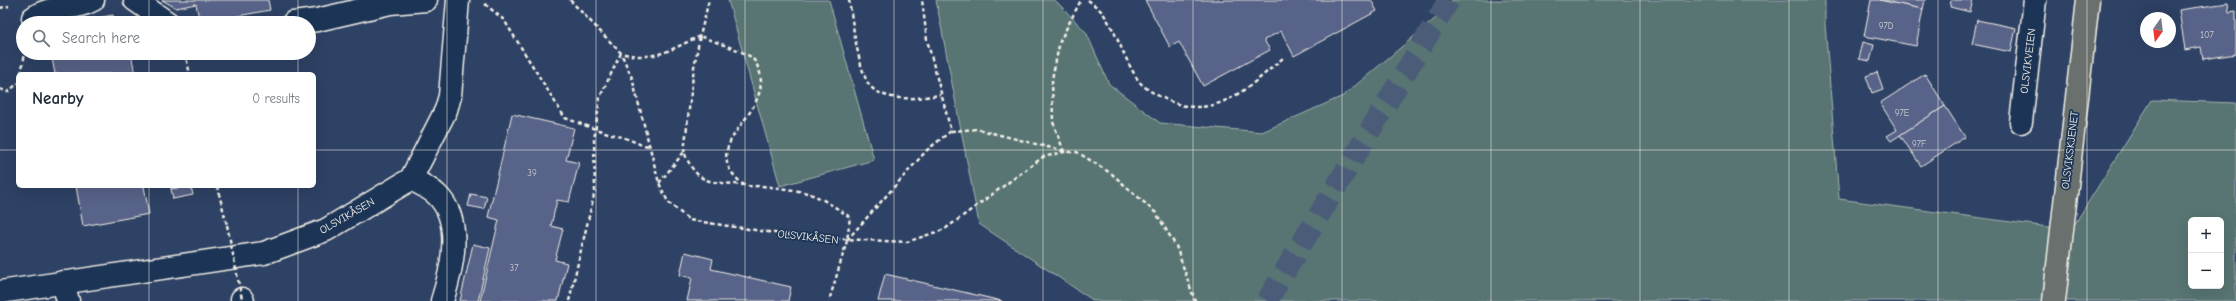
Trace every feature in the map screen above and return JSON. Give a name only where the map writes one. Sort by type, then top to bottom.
[{"type":"main road","name":"OLSVIKSKJENET","points":[[2054,301],[2088,0]]},
{"type":"street","points":[[36,16],[41,12],[68,8],[93,0]]},
{"type":"street","points":[[134,0],[158,16]]},
{"type":"street","points":[[316,20],[390,3],[426,0]]},
{"type":"street","points":[[442,301],[448,283],[453,253],[453,227],[448,212],[437,195],[411,179],[446,110],[468,0]]},
{"type":"street","name":"OLSVIKVEIEN","points":[[2021,122],[2035,0]]},
{"type":"street","name":"OLSVIKÅSEN","points":[[0,292],[66,292],[264,253],[326,230],[411,179]]},
{"type":"path","points":[[468,0],[490,7],[504,20],[565,118],[642,145],[649,146]]},
{"type":"path","name":"OLSVIKÅSEN","points":[[570,0],[621,53],[632,78],[659,183],[668,202],[689,220],[801,237],[847,241],[850,217],[824,200],[786,188],[744,185]]},
{"type":"path","points":[[709,0],[694,67],[684,152],[691,168],[703,180],[744,185]]},
{"type":"path","points":[[849,0],[863,76],[871,88],[882,94],[910,100],[940,96]]},
{"type":"path","points":[[922,0],[927,40],[940,96],[951,131]]},
{"type":"path","points":[[1064,152],[1053,122],[1052,80],[1060,41],[1081,0]]},
{"type":"path","points":[[1088,0],[1102,12],[1138,80],[1148,90],[1173,103],[1192,107],[1220,105],[1252,84],[1283,58]]},
{"type":"path","points":[[569,301],[595,191],[595,129],[600,97],[621,53],[632,56],[657,56],[700,36],[752,57],[758,65],[760,76],[759,97],[729,142],[726,151],[726,161],[733,174],[744,185]]},
{"type":"path","points":[[21,72],[24,60]]},
{"type":"path","points":[[187,60],[190,72]]},
{"type":"path","points":[[0,89],[8,92],[16,85]]},
{"type":"path","points":[[829,301],[847,241],[927,150],[951,131],[977,129],[1064,152]]},
{"type":"path","points":[[659,183],[684,152]]},
{"type":"path","points":[[847,241],[907,242],[945,229],[1043,156],[1064,152],[1077,152],[1112,174],[1156,213],[1176,246],[1195,301]]},
{"type":"path","points":[[218,188],[227,225],[242,300]]},
{"type":"green space","points":[[728,0],[829,0],[874,160],[780,186]]},
{"type":"green space","points":[[936,0],[1055,0],[1086,32],[1109,84],[1160,123],[1262,132],[1343,96],[1443,12],[1452,0],[1825,0],[1825,24],[1839,199],[2071,230],[2152,100],[2236,103],[2236,301],[1094,301],[979,224]]},
{"type":"building","points":[[162,0],[268,0],[270,10],[238,16],[199,16],[196,4],[176,8]]},
{"type":"building","points":[[1145,0],[1371,0],[1377,11],[1294,56],[1281,31],[1264,40],[1270,50],[1203,86],[1179,42],[1170,47]]},
{"type":"building","points":[[1871,0],[1880,0],[1923,9],[1916,46],[1864,36]]},
{"type":"building","points":[[1880,0],[1925,0],[1923,9]]},
{"type":"building","points":[[1951,0],[1973,0],[1970,12],[1950,7]]},
{"type":"building","points":[[2228,3],[2229,12],[2236,11],[2236,54],[2203,59],[2201,47],[2185,50],[2179,10]]},
{"type":"building","points":[[1977,20],[2016,28],[2011,52],[1972,44]]},
{"type":"building","points":[[1863,42],[1874,45],[1870,61],[1859,59]]},
{"type":"building","points":[[52,60],[132,60],[135,72],[55,72]]},
{"type":"building","points":[[1877,72],[1883,89],[1872,93],[1866,76]]},
{"type":"building","points":[[1925,74],[1945,106],[1891,141],[1887,136],[1897,130],[1880,103]]},
{"type":"building","points":[[1945,106],[1965,137],[1921,166],[1900,135]]},
{"type":"building","points":[[512,114],[574,128],[566,160],[579,163],[569,202],[557,200],[551,226],[563,229],[555,260],[567,263],[558,301],[480,301],[499,220],[488,217]]},
{"type":"building","points":[[76,188],[144,188],[149,214],[83,226]]},
{"type":"building","points":[[191,188],[193,195],[173,199],[171,189]]},
{"type":"building","points":[[471,194],[487,197],[484,209],[468,206]]},
{"type":"building","points":[[473,244],[490,248],[478,301],[460,301]]},
{"type":"building","points":[[685,252],[713,259],[711,269],[791,287],[788,301],[687,301],[692,278],[680,275]]},
{"type":"building","points":[[885,274],[1002,301],[878,301]]},
{"type":"tunnel","points":[[1267,301],[1449,0]]}]
